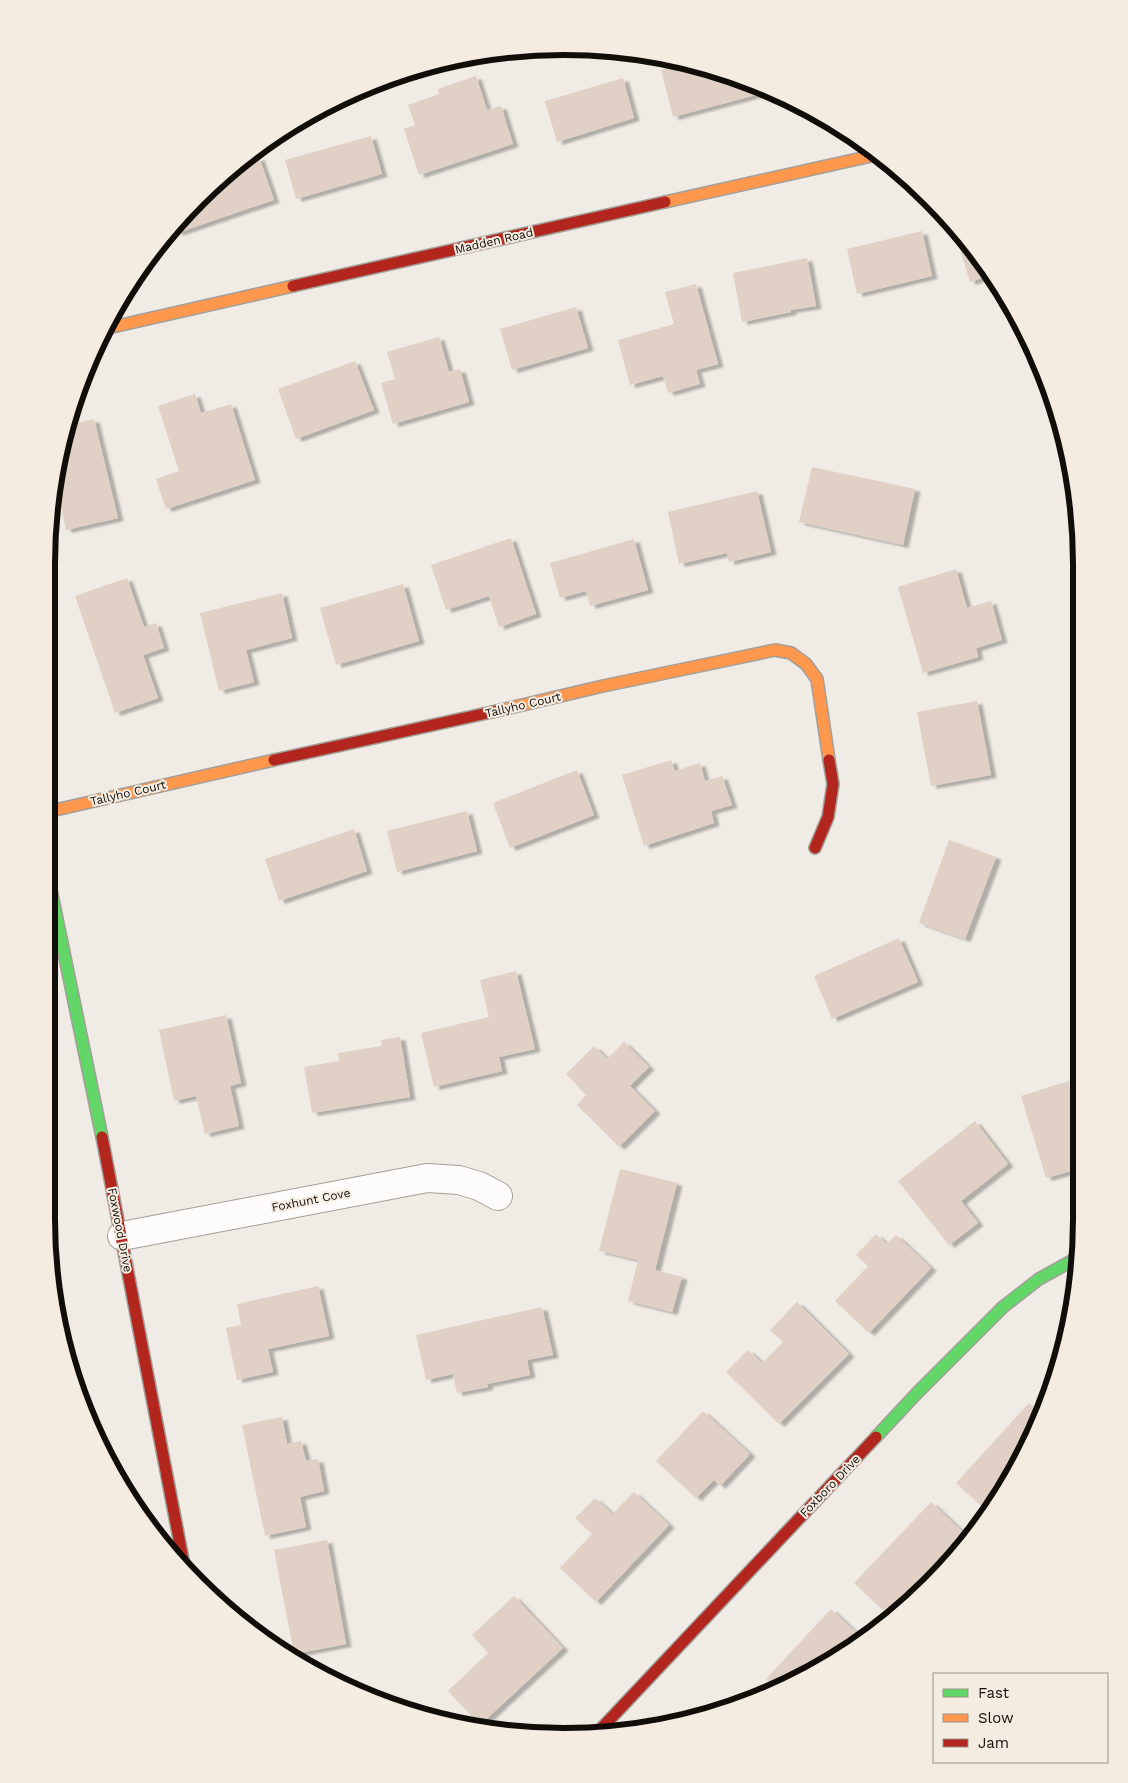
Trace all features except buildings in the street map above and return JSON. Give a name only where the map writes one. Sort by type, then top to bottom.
[{"type":"street","name":"Madden Road","points":[[114,327],[869,156]]},
{"type":"street","name":"Tallyho Court","points":[[55,810],[603,686],[775,650],[790,653],[806,664],[817,680],[833,784],[828,817],[815,848]]},
{"type":"street","name":"Foxwood Drive","points":[[55,909],[122,1236],[182,1557]]},
{"type":"street","name":"Foxhunt Cove","points":[[122,1236],[427,1178],[459,1180],[479,1186],[498,1196]]},
{"type":"street","name":"Foxboro Drive","points":[[603,1726],[917,1393],[1003,1307],[1039,1279],[1071,1262]]},
{"type":"traffic: fast","points":[[55,909],[102,1137]]},
{"type":"traffic: fast","points":[[876,1437],[1003,1307],[1039,1279],[1071,1261]]},
{"type":"traffic: slow","points":[[665,202],[869,156]]},
{"type":"traffic: slow","points":[[114,327],[293,286]]},
{"type":"traffic: slow","points":[[501,710],[603,686],[775,650],[791,653],[806,664],[817,679],[829,760]]},
{"type":"traffic: slow","points":[[55,810],[274,760]]},
{"type":"traffic: jam","points":[[293,286],[665,202]]},
{"type":"traffic: jam","points":[[274,760],[501,710]]},
{"type":"traffic: jam","points":[[815,848],[828,817],[833,784],[829,760]]},
{"type":"traffic: jam","points":[[102,1137],[182,1556]]},
{"type":"traffic: jam","points":[[603,1726],[876,1437]]}]
